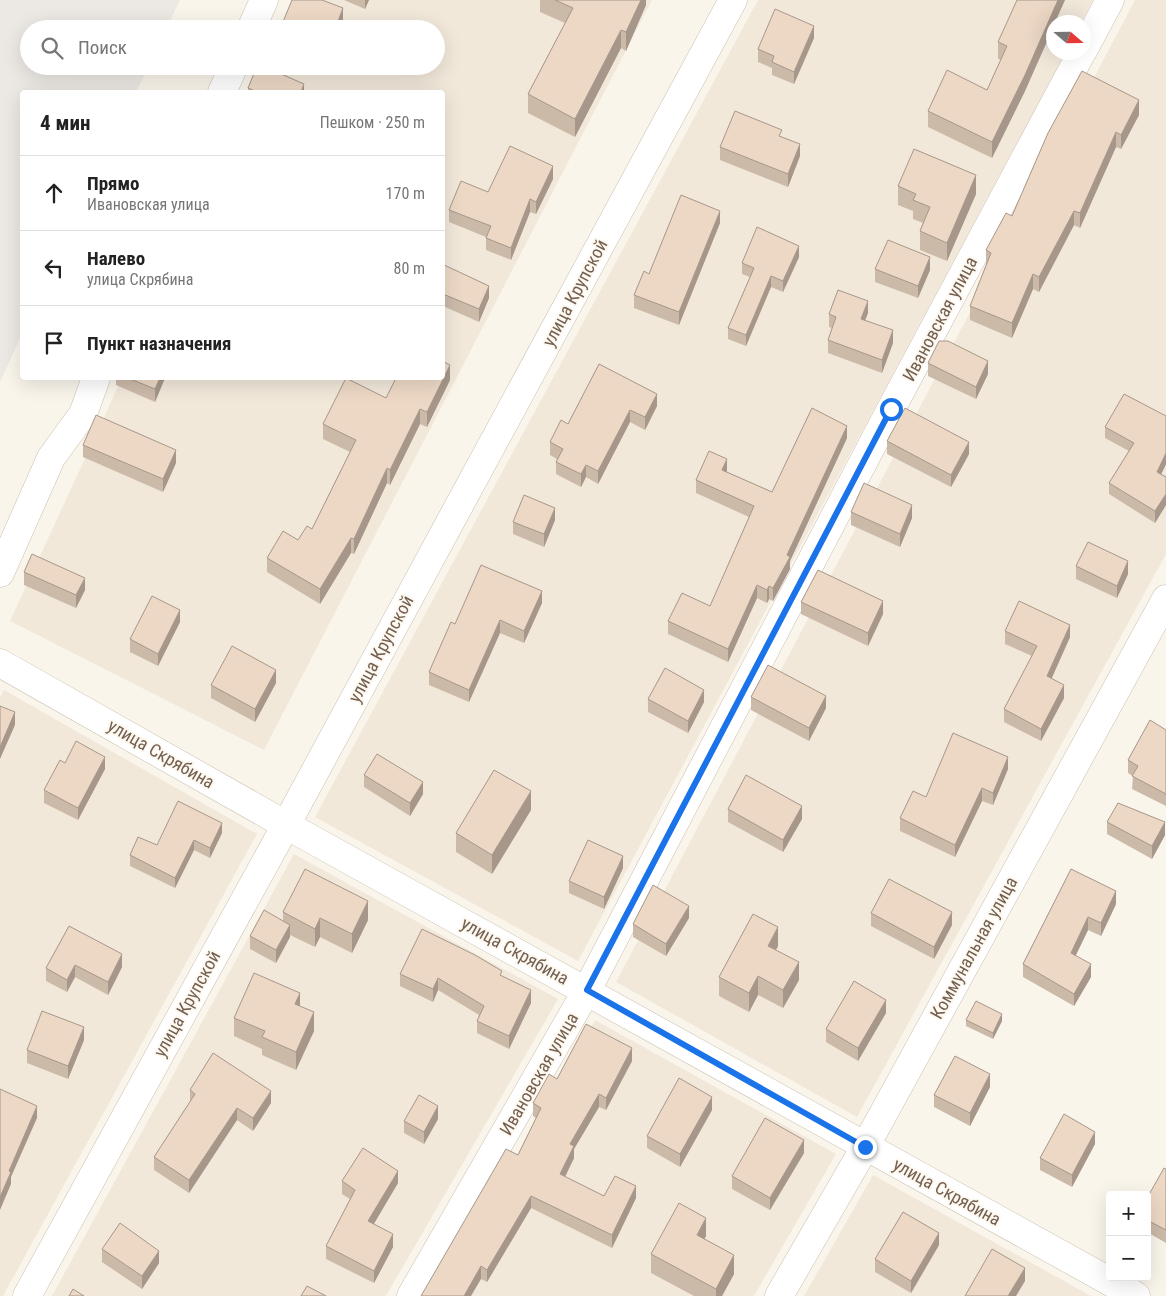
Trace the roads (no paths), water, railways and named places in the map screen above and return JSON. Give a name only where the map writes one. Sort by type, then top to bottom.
[{"type":"street","points":[[255,20],[264,0]]},
{"type":"street","name":"улица Крупской","points":[[27,1296],[286,825],[733,0]]},
{"type":"street","points":[[1091,36],[1110,0]]},
{"type":"street","name":"Ивановская улица","points":[[410,1296],[587,990],[887,418],[1078,60]]},
{"type":"street","points":[[223,90],[230,75]]},
{"type":"street","points":[[0,573],[51,458],[84,414],[95,380]]},
{"type":"street","name":"Коммунальная улица","points":[[779,1296],[865,1147],[1166,599]]},
{"type":"street","name":"улица Скрябина","points":[[0,663],[286,825],[587,990],[865,1147],[1136,1296]]}]
